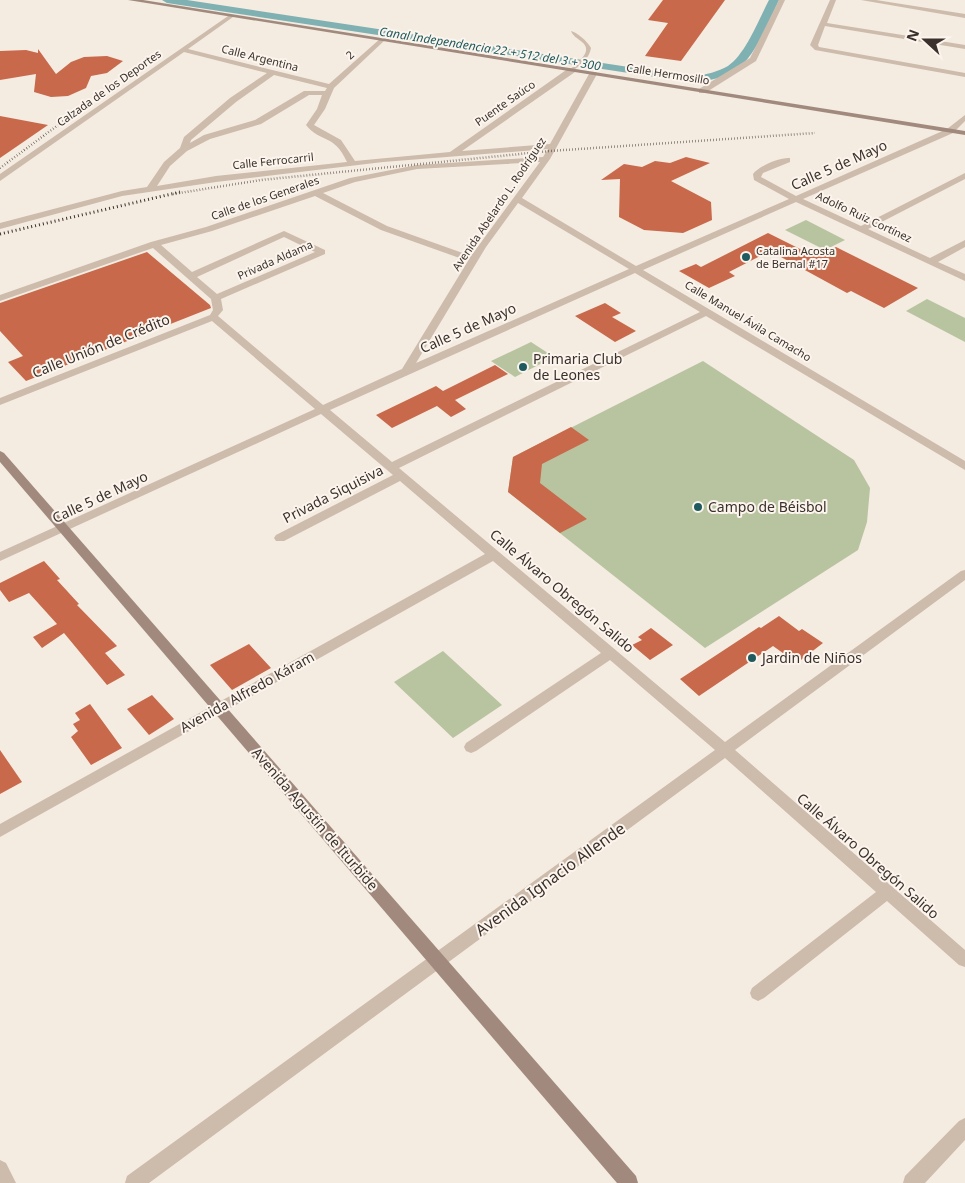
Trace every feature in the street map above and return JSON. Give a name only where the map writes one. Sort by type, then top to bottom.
[{"type":"street","name":"Calle Hermosillo","points":[[131,0],[965,133]]},
{"type":"street","points":[[702,92],[754,59],[782,0]]},
{"type":"street","points":[[833,0],[814,45],[817,49],[965,74]]},
{"type":"street","points":[[864,0],[965,16]]},
{"type":"street","name":"Calzada de los Deportes","points":[[0,178],[231,16]]},
{"type":"street","points":[[823,24],[965,47]]},
{"type":"street","name":"2","points":[[329,90],[383,39]]},
{"type":"street","name":"Calle Argentina","points":[[183,50],[329,90]]},
{"type":"street","name":"Puente Saúco","points":[[450,155],[572,70]]},
{"type":"street","points":[[184,149],[187,139],[200,127],[233,100],[272,73]]},
{"type":"street","name":"Avenida Abelardo L. Rodríguez","points":[[406,371],[474,260],[546,159],[593,74]]},
{"type":"street","points":[[151,188],[168,164],[184,149],[207,137],[258,122],[307,94],[329,90]]},
{"type":"street","points":[[329,90],[322,109],[310,125],[314,130],[334,138],[343,146],[352,164]]},
{"type":"street","name":"Calle 5 de Mayo","points":[[0,557],[406,371],[950,131],[965,117]]},
{"type":"street","name":"Calle Ferrocarril","points":[[0,226],[151,188],[352,164],[553,146]]},
{"type":"street","name":"Calle de los Generales","points":[[0,298],[154,244],[208,229],[352,180],[417,167],[546,159]]},
{"type":"street","name":"Adolfo Ruiz Cortínez","points":[[787,160],[757,174],[757,178],[796,199],[965,278]]},
{"type":"street","points":[[862,229],[965,176]]},
{"type":"street","points":[[314,192],[384,228],[474,260]]},
{"type":"street","name":"Calle Manuel Ávila Camacho","points":[[517,199],[636,268],[965,466]]},
{"type":"street","name":"Privada Aldama","points":[[192,276],[284,234],[322,252],[216,298]]},
{"type":"street","points":[[932,261],[965,243]]},
{"type":"street","points":[[154,244],[216,298],[218,310],[213,317]]},
{"type":"street","name":"Privada Siquisiva","points":[[280,538],[396,471],[707,312]]},
{"type":"street","name":"Calle Unión de Crédito","points":[[0,402],[213,317]]},
{"type":"street","name":"Calle Álvaro Obregón Salido","points":[[213,317],[725,750],[965,960]]},
{"type":"street","name":"Avenida Agustín de Iturbide","points":[[0,455],[629,1183]]},
{"type":"street","name":"Avenida Alfredo Káram","points":[[0,831],[495,554]]},
{"type":"street","name":"Avenida Ignacio Allende","points":[[134,1183],[965,574]]},
{"type":"street","points":[[471,747],[611,653]]},
{"type":"street","points":[[758,993],[887,892]]},
{"type":"street","points":[[912,1183],[965,1127]]},
{"type":"street","points":[[0,1169],[7,1183]]},
{"type":"lane","points":[[572,32],[588,45],[589,50],[587,56],[572,70]]},
{"type":"green space","points":[[806,220],[845,240],[825,250],[785,230]]},
{"type":"green space","points":[[927,299],[965,318],[965,342],[906,311]]},
{"type":"green space","points":[[531,342],[554,357],[515,377],[491,361]]},
{"type":"green space","name":"Campo de Béisbol","points":[[703,361],[854,460],[870,488],[867,522],[858,550],[705,648],[508,492],[513,457]]},
{"type":"green space","points":[[443,651],[502,705],[453,738],[394,682]]},
{"type":"building","points":[[663,0],[725,0],[681,61],[645,56],[668,23],[648,20]]},
{"type":"building","points":[[38,49],[56,74],[71,62],[84,57],[107,56],[123,61],[107,73],[91,76],[86,88],[68,96],[51,97],[34,92],[36,74],[0,80],[0,51],[26,50],[38,53]]},
{"type":"building","points":[[0,116],[48,125],[0,158]]},
{"type":"building","points":[[686,157],[710,163],[671,181],[711,202],[712,220],[683,233],[644,230],[619,217],[620,179],[601,180],[624,164],[642,167],[655,161],[670,163]]},
{"type":"building","points":[[768,233],[816,257],[836,247],[918,288],[884,308],[851,291],[847,293],[770,251],[729,272],[735,276],[709,288],[679,271],[696,264],[701,267]]},
{"type":"building","points":[[147,252],[210,305],[211,308],[26,381],[8,362],[23,356],[0,331],[0,303]]},
{"type":"building","points":[[605,303],[621,313],[612,317],[636,331],[615,342],[575,316]]},
{"type":"building","points":[[495,365],[508,374],[455,400],[466,409],[451,417],[437,406],[392,428],[376,415],[436,386],[443,391]]},
{"type":"building","points":[[571,427],[589,440],[542,464],[540,483],[587,519],[560,533],[508,492],[513,457]]},
{"type":"building","points":[[44,561],[60,579],[57,580],[79,604],[77,605],[117,646],[105,653],[125,675],[107,685],[64,633],[42,648],[33,637],[57,624],[29,593],[9,602],[0,590],[0,583]]},
{"type":"building","points":[[779,616],[799,631],[802,629],[823,643],[797,663],[773,646],[699,696],[680,679],[759,627],[761,628]]},
{"type":"building","points":[[651,628],[673,645],[650,660],[632,645],[642,640],[638,637]]},
{"type":"building","points":[[249,644],[271,668],[232,690],[210,665]]},
{"type":"building","points":[[152,695],[174,719],[149,735],[127,709]]},
{"type":"building","points":[[90,704],[122,748],[91,765],[71,737],[78,731],[73,724],[80,720],[75,713]]},
{"type":"building","points":[[0,750],[22,782],[0,794]]},
{"type":"waterway","name":"Canal Independencia 22 + 512 del 3 + 300","points":[[167,0],[695,80],[727,71],[741,60],[774,0]]},
{"type":"railway","points":[[0,168],[73,114]]},
{"type":"railway","points":[[173,194],[261,180],[550,151],[815,133]]},
{"type":"railway","points":[[0,234],[180,192]]},
{"type":"place","name":"Catalina Acosta de Bernal #17","points":[[746,257]]},
{"type":"place","name":"Primaria Club de Leones","points":[[523,367]]},
{"type":"place","name":"Campo de Béisbol","points":[[698,507]]},
{"type":"place","name":"Jardin de Niños","points":[[752,658]]}]
